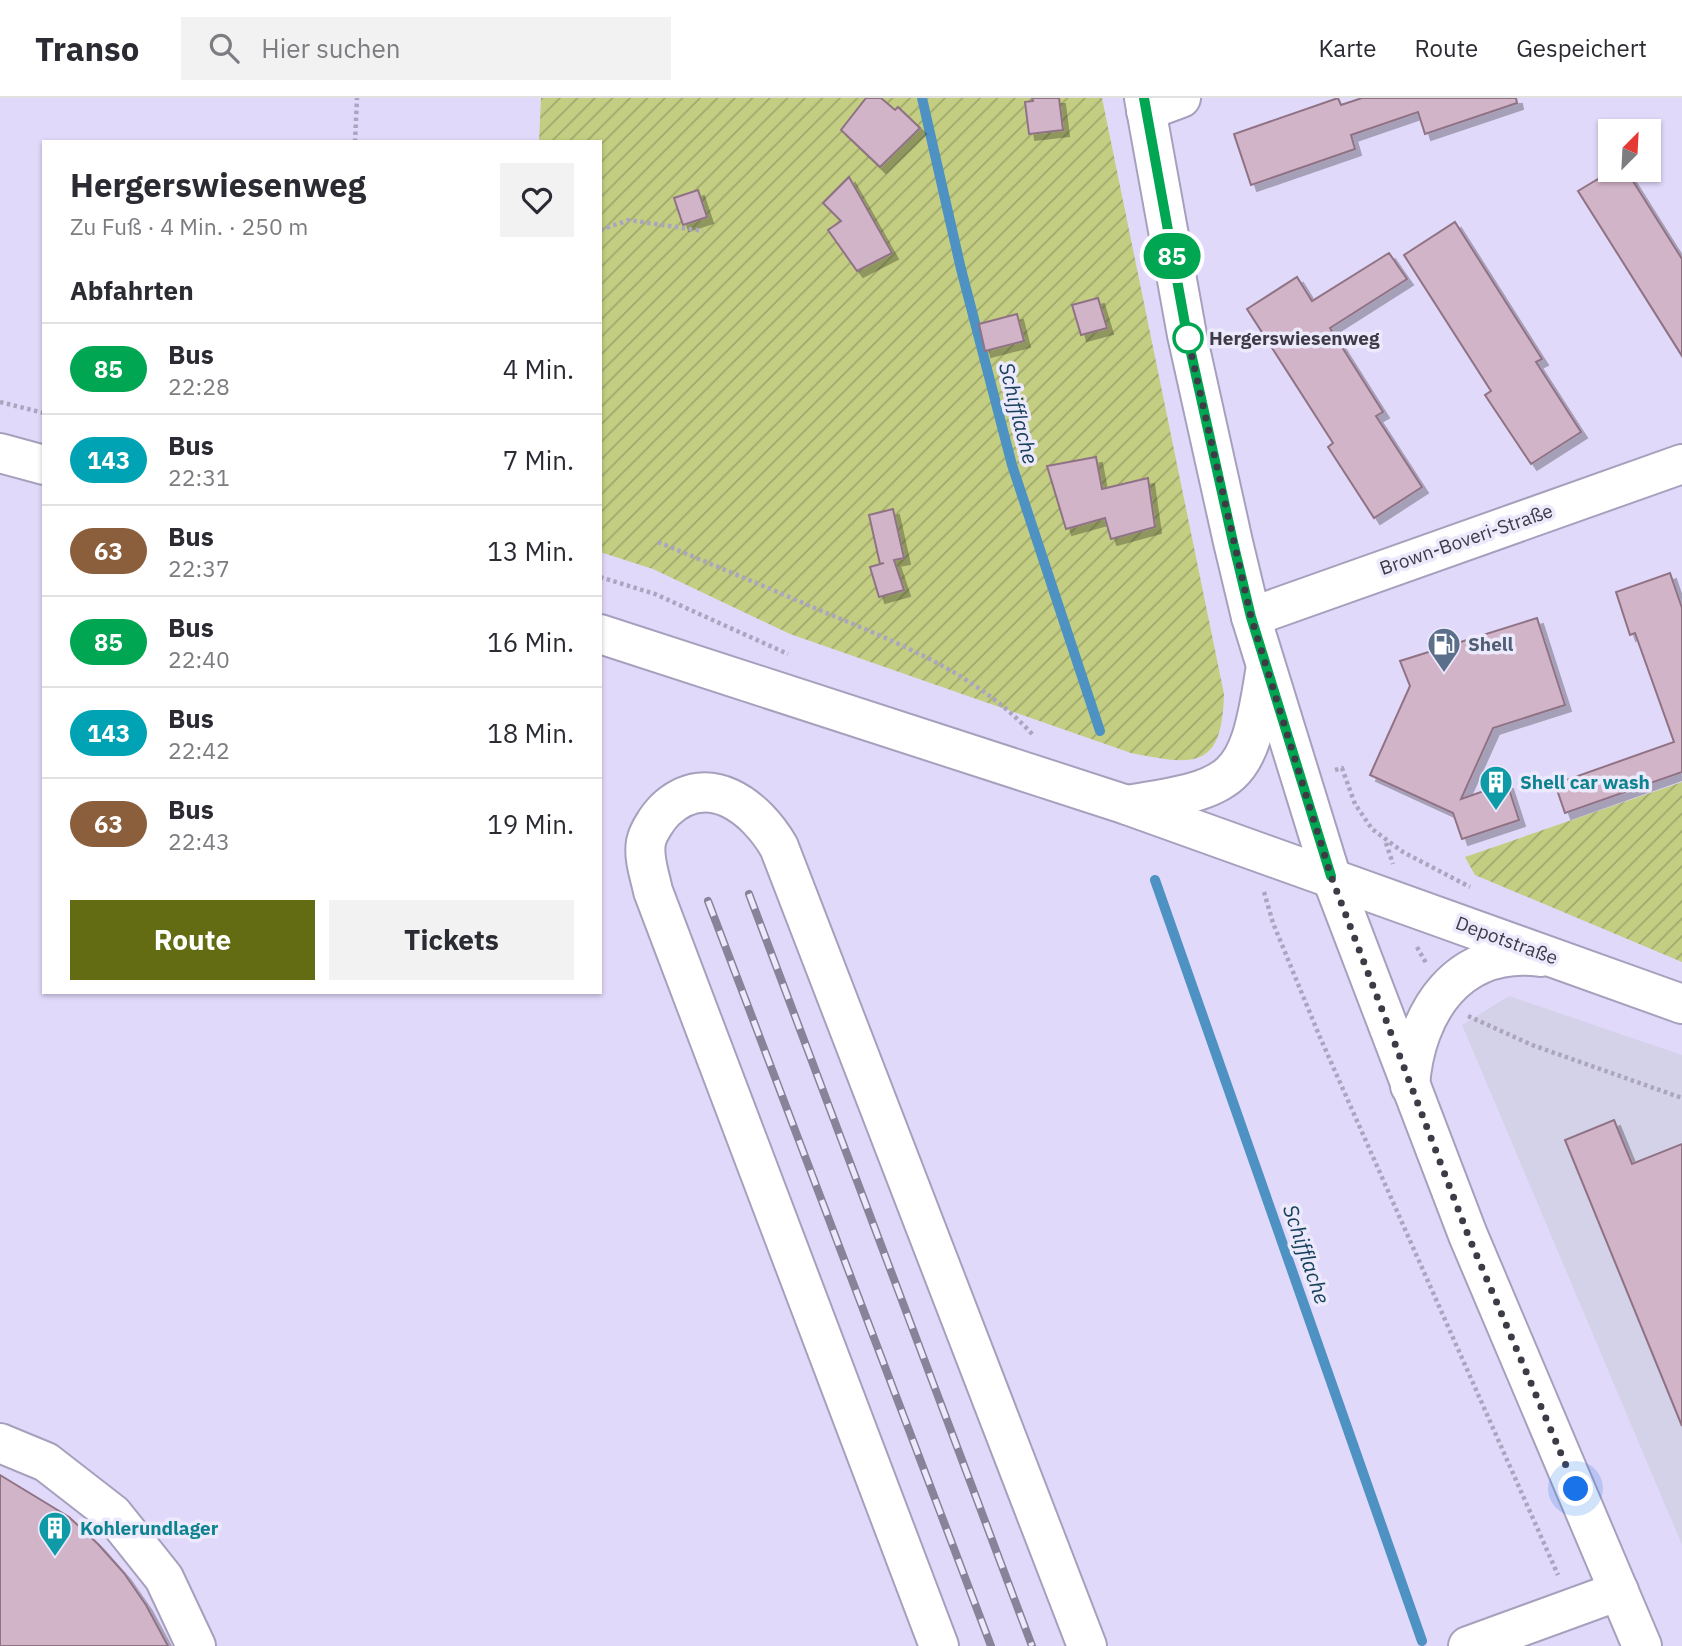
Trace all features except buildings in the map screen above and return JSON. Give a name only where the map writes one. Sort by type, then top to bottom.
[{"type":"main road","points":[[1157,102],[1187,335],[1251,617],[1331,876],[1468,1235],[1642,1646]]},
{"type":"main road","points":[[0,453],[42,464]]},
{"type":"main road","name":"Brown-Boveri-Straße","points":[[1251,617],[1682,464]]},
{"type":"main road","name":"Depotstraße","points":[[602,635],[1127,804],[1682,1003]]},
{"type":"main road","points":[[1127,804],[1194,792],[1222,781],[1236,771],[1254,735],[1266,663]]},
{"type":"main road","points":[[939,1646],[653,891],[646,841],[659,816],[675,801],[696,793],[718,793],[740,803],[764,822],[779,847],[1087,1646]]},
{"type":"main road","points":[[1410,1088],[1418,1035],[1433,1004],[1445,990],[1469,971],[1497,960],[1528,955],[1559,959]]},
{"type":"main road","points":[[0,1443],[46,1462],[113,1514],[164,1578],[196,1646]]},
{"type":"main road","points":[[1468,1646],[1619,1591]]},
{"type":"path","points":[[355,140],[357,98]]},
{"type":"path","points":[[602,229],[629,220],[703,231]]},
{"type":"path","points":[[0,402],[42,412]]},
{"type":"path","points":[[658,542],[890,639],[963,677],[1016,717],[1038,741],[1025,736]]},
{"type":"path","points":[[602,578],[655,594],[795,657]]},
{"type":"path","points":[[1342,768],[1362,818],[1386,842],[1403,852]]},
{"type":"path","points":[[1386,842],[1418,951],[1458,1009],[1485,1026],[1682,1098]]},
{"type":"path","points":[[1253,849],[1273,923],[1319,1035],[1572,1608]]},
{"type":"shaded area","points":[[1509,996],[1682,1055],[1682,1545],[1462,1025]]},
{"type":"green space","points":[[541,98],[1102,98],[1224,694],[1218,737],[1211,749],[1188,760],[1131,753],[790,634],[653,569],[602,553],[602,140],[539,140]]},
{"type":"green space","points":[[1682,782],[1682,962],[1475,875],[1465,857]]},
{"type":"waterway","name":"Schifflache","points":[[922,98],[961,269],[1012,465],[1100,731]]},
{"type":"waterway","name":"Schifflache","points":[[1155,880],[1422,1641]]},
{"type":"railway","points":[[749,894],[1032,1646]]},
{"type":"railway","points":[[708,901],[991,1646]]},
{"type":"bus line","name":"85","points":[[1144,98],[1187,335],[1251,617],[1331,876]]},
{"type":"place","name":"Hergerswiesenweg","points":[[1188,338]]},
{"type":"place","name":"Shell","points":[[1444,674]]},
{"type":"place","name":"Shell car wash","points":[[1496,812]]},
{"type":"place","name":"Kohlerundlager","points":[[55,1558]]},
{"type":"route","points":[[1188,338],[1187,335],[1251,617],[1331,876],[1468,1235],[1576,1489]]}]
